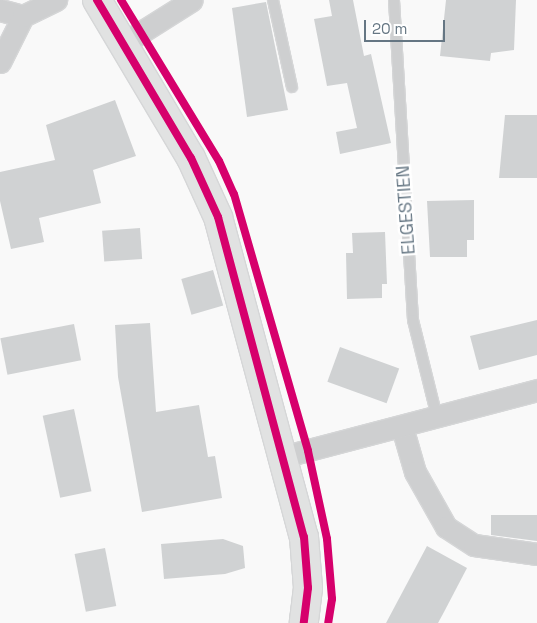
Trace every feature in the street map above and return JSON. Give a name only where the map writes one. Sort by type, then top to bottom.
[{"type":"street","points":[[0,62],[23,16],[56,0]]},
{"type":"street","points":[[97,0],[191,158],[218,217],[304,537],[308,588],[304,623]]},
{"type":"street","points":[[124,43],[192,0]]},
{"type":"street","points":[[0,10],[23,16]]},
{"type":"street","points":[[282,457],[537,390]]},
{"type":"street","points":[[402,427],[415,472],[446,527],[474,545],[537,554]]},
{"type":"lane","points":[[272,0],[292,88]]},
{"type":"lane","name":"ELGESTIEN","points":[[394,0],[413,320],[437,417]]},
{"type":"building","points":[[329,0],[353,0],[364,56],[371,54],[391,143],[340,154],[336,132],[357,128],[347,83],[327,86],[314,19],[332,16]]},
{"type":"building","points":[[446,0],[516,0],[514,50],[491,53],[490,61],[440,56]]},
{"type":"building","points":[[266,2],[288,110],[247,117],[232,8]]},
{"type":"building","points":[[115,100],[136,156],[93,170],[101,203],[39,218],[44,242],[11,249],[0,201],[0,172],[55,160],[46,125]]},
{"type":"building","points":[[505,115],[537,115],[537,178],[499,178]]},
{"type":"building","points":[[474,200],[474,240],[467,240],[467,257],[430,257],[427,201]]},
{"type":"building","points":[[140,228],[142,259],[104,262],[102,231]]},
{"type":"building","points":[[385,232],[387,284],[382,284],[382,298],[347,299],[346,253],[353,253],[352,233]]},
{"type":"building","points":[[213,270],[223,306],[191,315],[181,279]]},
{"type":"building","points":[[537,320],[537,355],[479,370],[470,336]]},
{"type":"building","points":[[150,323],[156,412],[199,405],[208,457],[215,456],[222,498],[142,512],[118,377],[115,325]]},
{"type":"building","points":[[74,324],[81,360],[7,375],[0,338]]},
{"type":"building","points":[[340,347],[399,369],[387,403],[327,382]]},
{"type":"building","points":[[74,409],[91,491],[60,498],[43,416]]},
{"type":"building","points":[[491,515],[537,515],[537,541],[491,535]]},
{"type":"building","points":[[223,539],[243,546],[245,568],[225,574],[164,579],[161,544]]},
{"type":"building","points":[[427,546],[467,568],[444,612],[438,623],[386,623]]},
{"type":"building","points":[[105,548],[116,606],[86,612],[75,554]]},
{"type":"cycle path","points":[[97,0],[191,158],[218,217],[304,537],[308,588],[304,623]]},
{"type":"cycle path","points":[[121,0],[219,161],[234,194],[308,451],[327,539],[332,599],[328,623]]}]
